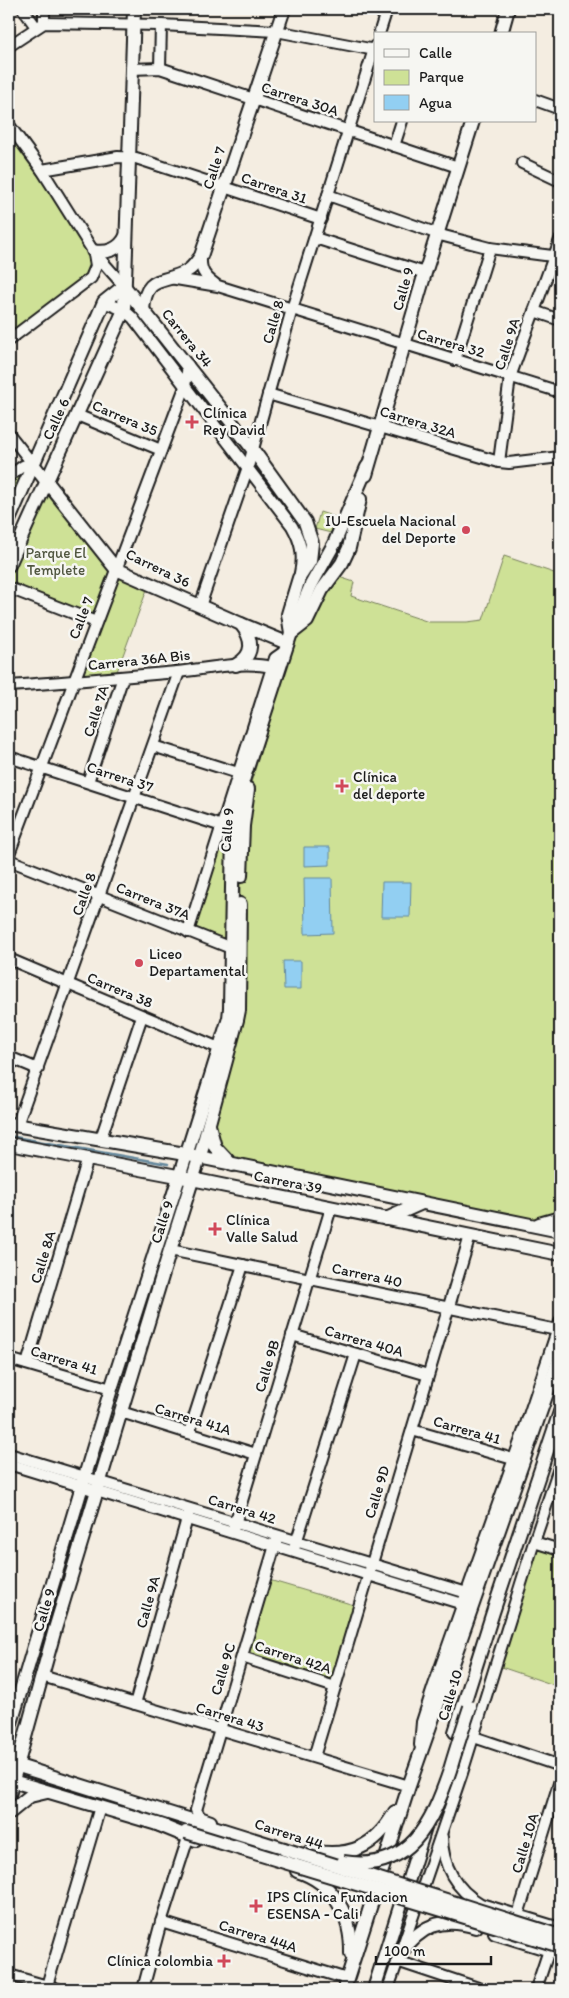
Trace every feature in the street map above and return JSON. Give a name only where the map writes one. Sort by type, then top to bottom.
[{"type":"main road","name":"Calle 6","points":[[9,564],[124,310],[134,9]]},
{"type":"main road","name":"Calle 7","points":[[143,310],[147,291],[159,280],[187,271],[201,256],[284,9]]},
{"type":"main road","points":[[501,32],[507,9]]},
{"type":"main road","name":"Calle 9","points":[[9,1795],[13,1764],[42,1676],[199,1158],[239,1010],[237,866],[233,828],[238,796],[288,642],[311,585],[336,539],[368,467],[425,273],[473,122]]},
{"type":"main road","points":[[93,250],[99,252],[113,250],[124,242],[126,236]]},
{"type":"main road","name":"Calle 6","points":[[9,520],[32,463],[104,302],[124,286]]},
{"type":"main road","name":"Carrera 34","points":[[124,286],[188,364],[253,449],[305,522],[312,543],[310,562],[299,578],[288,614],[288,642]]},
{"type":"main road","name":"Carrera 36","points":[[32,463],[116,569],[241,624],[288,642]]},
{"type":"main road","points":[[236,665],[246,658],[251,648],[250,637],[241,624]]},
{"type":"main road","name":"Calle 9","points":[[9,1729],[110,1389],[186,1155],[230,1008],[231,948],[237,866]]},
{"type":"main road","name":"Carrera 39","points":[[13,1124],[101,1138],[560,1231]]},
{"type":"main road","points":[[208,1124],[210,1136],[215,1147],[232,1165]]},
{"type":"main road","name":"Carrera 39","points":[[9,1144],[179,1176],[560,1254]]},
{"type":"main road","points":[[386,1219],[422,1203]]},
{"type":"main road","points":[[529,1225],[546,1224],[560,1218]]},
{"type":"main road","name":"Calle 10","points":[[346,1984],[409,1786],[507,1491],[531,1443],[560,1356]]},
{"type":"main road","name":"Calle 10","points":[[374,1989],[493,1612],[560,1412]]},
{"type":"main road","points":[[284,1849],[358,1864],[389,1858],[409,1846],[425,1829],[436,1810],[531,1522],[534,1490]]},
{"type":"main road","points":[[51,1585],[75,1565]]},
{"type":"main road","points":[[47,1600],[55,1629]]},
{"type":"main road","points":[[13,1764],[153,1808],[193,1815]]},
{"type":"main road","name":"Carrera 44","points":[[11,1780],[557,1950]]},
{"type":"main road","points":[[310,1851],[341,1854],[367,1844],[387,1825],[409,1786]]},
{"type":"main road","points":[[9,1813],[30,1796],[50,1792]]},
{"type":"main road","name":"Carrera 44","points":[[193,1815],[284,1849],[560,1936]]},
{"type":"main road","points":[[187,1835],[304,1873],[320,1882],[338,1901],[347,1920],[351,1940],[351,1966]]},
{"type":"main road","points":[[398,1958],[412,1939],[422,1931],[441,1923],[453,1922],[467,1924],[557,1950]]},
{"type":"street","points":[[22,9],[40,25]]},
{"type":"street","points":[[40,25],[44,9]]},
{"type":"street","points":[[380,32],[387,9]]},
{"type":"street","points":[[9,46],[40,25],[133,24],[276,31],[374,48]]},
{"type":"street","points":[[160,68],[161,25]]},
{"type":"street","name":"Calle 8","points":[[200,606],[248,466],[292,309],[374,51]]},
{"type":"street","name":"Carrera 30A","points":[[131,70],[160,68],[458,167]]},
{"type":"street","points":[[536,100],[560,109]]},
{"type":"street","points":[[394,146],[402,122]]},
{"type":"street","name":"Carrera 34","points":[[9,125],[42,170],[93,250],[124,286]]},
{"type":"street","name":"Carrera 31","points":[[42,170],[118,158],[136,158],[320,219]]},
{"type":"street","points":[[522,163],[560,181]]},
{"type":"street","name":"Carrera 31","points":[[328,195],[437,234],[490,248],[557,256]]},
{"type":"street","points":[[314,238],[425,273]]},
{"type":"street","name":"Calle 9A","points":[[498,462],[510,377],[534,311],[557,256],[560,240]]},
{"type":"street","points":[[456,360],[490,248]]},
{"type":"street","points":[[9,340],[91,278],[96,266],[93,250]]},
{"type":"street","name":"Carrera 32","points":[[201,256],[200,266],[202,272],[206,278],[218,286]]},
{"type":"street","name":"Carrera 32","points":[[167,278],[218,286],[560,392]]},
{"type":"street","name":"Carrera 34","points":[[104,302],[124,310],[133,318],[292,526],[298,538],[303,560],[299,578]]},
{"type":"street","points":[[534,311],[560,320]]},
{"type":"street","name":"Calle 7","points":[[9,854],[185,387],[188,364]]},
{"type":"street","name":"Carrera 32A","points":[[268,394],[498,462],[509,463],[560,457]]},
{"type":"street","name":"Carrera 35","points":[[77,415],[161,450]]},
{"type":"street","name":"Carrera 36","points":[[9,434],[32,463]]},
{"type":"street","points":[[9,476],[23,466],[32,463]]},
{"type":"street","points":[[9,588],[96,622]]},
{"type":"street","name":"Calle 9","points":[[188,932],[275,658],[288,642]]},
{"type":"street","name":"Carrera 36A Bis","points":[[9,686],[74,682],[257,663],[272,667]]},
{"type":"street","name":"Calle 8","points":[[13,1124],[38,1069],[179,672]]},
{"type":"street","name":"Calle 7A","points":[[88,782],[123,677]]},
{"type":"street","points":[[153,746],[238,773]]},
{"type":"street","name":"Carrera 37","points":[[9,757],[222,826]]},
{"type":"street","name":"Carrera 37A","points":[[9,860],[231,948]]},
{"type":"street","name":"Carrera 38","points":[[9,959],[219,1048]]},
{"type":"street","points":[[101,1138],[142,1016]]},
{"type":"street","points":[[9,1057],[38,1069]]},
{"type":"street","name":"Calle 8A","points":[[27,1364],[88,1158]]},
{"type":"street","name":"Calle 9B","points":[[234,1528],[331,1208]]},
{"type":"street","name":"Calle 9D","points":[[314,1757],[470,1236]]},
{"type":"street","name":"Carrera 40","points":[[170,1250],[448,1308],[559,1326]]},
{"type":"street","points":[[189,1433],[243,1265]]},
{"type":"street","name":"Calle 10","points":[[419,1758],[422,1722],[467,1593],[507,1491],[513,1459],[559,1326]]},
{"type":"street","name":"Carrera 40A","points":[[292,1335],[428,1375]]},
{"type":"street","points":[[293,1552],[356,1354]]},
{"type":"street","name":"Carrera 41","points":[[9,1359],[110,1389]]},
{"type":"street","name":"Carrera 41A","points":[[121,1412],[256,1454]]},
{"type":"street","name":"Carrera 41","points":[[412,1430],[513,1459]]},
{"type":"street","name":"Carrera 42","points":[[9,1454],[98,1487],[276,1541],[293,1552],[463,1604]]},
{"type":"street","name":"Carrera 42","points":[[9,1464],[83,1482]]},
{"type":"street","points":[[388,1989],[474,1737],[534,1542],[557,1490],[560,1465]]},
{"type":"street","name":"Calle 9A","points":[[135,1704],[188,1514]]},
{"type":"street","name":"Carrera 42","points":[[276,1541],[296,1541],[467,1593]]},
{"type":"street","name":"Calle 9C","points":[[193,1815],[276,1541]]},
{"type":"street","points":[[534,1542],[560,1550]]},
{"type":"street","name":"Carrera 42A","points":[[242,1657],[335,1687]]},
{"type":"street","name":"Carrera 43","points":[[42,1676],[409,1786]]},
{"type":"street","points":[[474,1737],[560,1766]]},
{"type":"street","name":"Calle 10A","points":[[518,1915],[560,1780]]},
{"type":"street","points":[[46,1988],[100,1807]]},
{"type":"street","name":"Carrera 44","points":[[193,1815],[310,1851]]},
{"type":"street","points":[[444,1826],[442,1842],[445,1859],[451,1874],[460,1888],[481,1904],[560,1928]]},
{"type":"street","points":[[143,1989],[187,1835]]},
{"type":"street","name":"Carrera 44A","points":[[161,1922],[346,1984]]},
{"type":"street","points":[[536,1989],[557,1950]]},
{"type":"street","points":[[398,1958],[481,1989]]},
{"type":"street","points":[[9,1975],[46,1988],[58,1989]]},
{"type":"green space","points":[[9,125],[93,251],[95,270],[9,340]]},
{"type":"green space","points":[[20,470],[24,473],[9,507],[9,477]]},
{"type":"green space","name":"Parque El Templete","points":[[46,481],[116,569],[149,584],[115,677],[74,682],[96,622],[9,588],[9,565]]},
{"type":"green space","points":[[320,512],[335,517],[331,533],[315,529]]},
{"type":"green space","points":[[504,556],[560,575],[560,1218],[546,1224],[232,1165],[210,1136],[240,957],[240,886],[246,799],[288,661],[285,651],[333,575],[354,582],[351,596],[429,622],[467,622],[483,620]]},
{"type":"green space","points":[[222,826],[233,828],[231,948],[188,932]]},
{"type":"green space","points":[[534,1542],[560,1550],[560,1687],[495,1665]]},
{"type":"green space","points":[[269,1580],[354,1605],[332,1681],[247,1654]]},
{"type":"water","points":[[304,847],[330,847],[330,865],[304,866]]},
{"type":"water","points":[[304,878],[332,878],[333,933],[305,934]]},
{"type":"water","points":[[382,882],[411,882],[410,917],[381,917]]},
{"type":"water","points":[[283,961],[301,961],[301,989],[284,989]]},
{"type":"waterway","points":[[9,1136],[168,1164]]},
{"type":"place","name":"Clínica Rey David","points":[[192,422]]},
{"type":"place","name":"IU-Escuela Nacional del Deporte","points":[[466,530]]},
{"type":"place","name":"Clínica del deporte","points":[[342,786]]},
{"type":"place","name":"Liceo Departamental","points":[[139,963]]},
{"type":"place","name":"Clínica Valle Salud","points":[[215,1229]]},
{"type":"place","name":"IPS Clínica Fundacion ESENSA - Cali","points":[[256,1906]]},
{"type":"place","name":"Clínica colombia","points":[[224,1961]]}]
